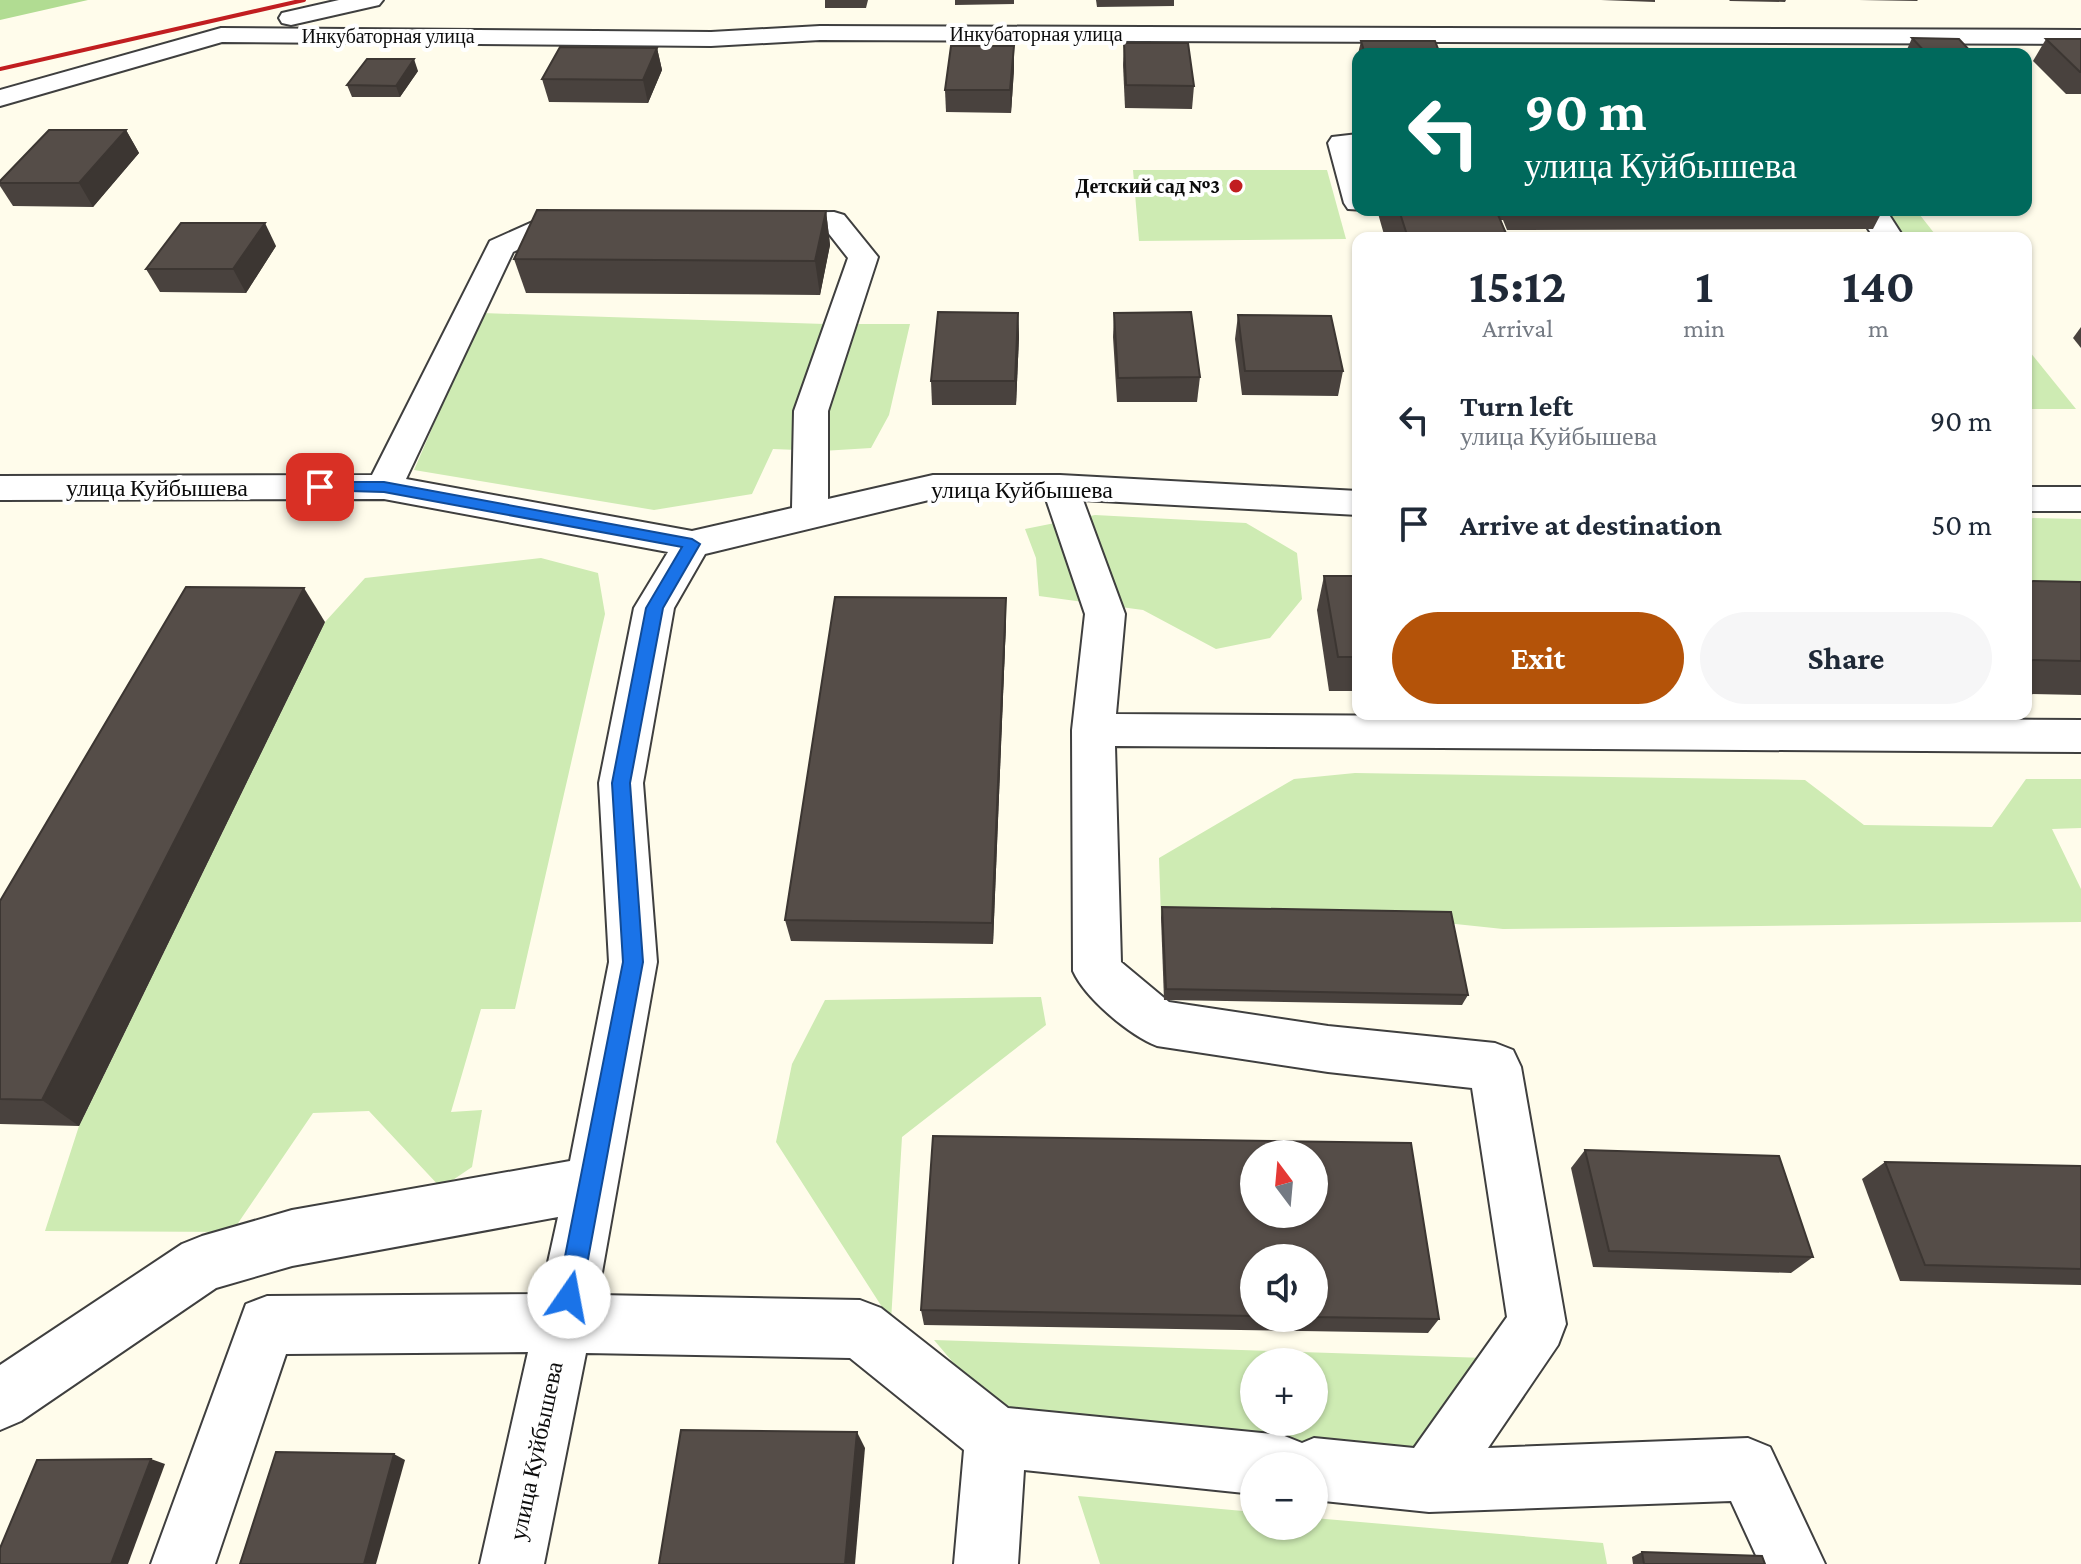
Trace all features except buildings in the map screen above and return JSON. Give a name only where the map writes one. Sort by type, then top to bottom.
[{"type":"street","points":[[221,35],[371,0]]},
{"type":"street","name":"Инкубаторная улица","points":[[0,98],[221,35],[711,39],[820,33],[1528,45],[2081,37]]},
{"type":"street","points":[[1352,142],[1342,143],[1352,179]]},
{"type":"street","points":[[743,222],[834,221],[863,257],[811,411],[810,517]]},
{"type":"street","points":[[384,487],[501,247],[546,225],[607,224]]},
{"type":"street","name":"улица Куйбышева","points":[[0,488],[384,487],[692,544],[933,487],[1060,487],[1352,503]]},
{"type":"street","points":[[1060,487],[1105,614],[1093,730],[1097,971],[1157,1023],[1328,1049],[1495,1067],[1537,1324],[1429,1481]]},
{"type":"street","points":[[2032,499],[2081,499]]},
{"type":"street","name":"улица Куйбышева","points":[[512,1564],[593,1184],[633,962],[621,783],[654,608],[692,544]]},
{"type":"street","points":[[1093,730],[1808,724],[2081,736]]},
{"type":"street","points":[[0,1400],[202,1264],[292,1238],[593,1184]]},
{"type":"street","points":[[183,1564],[267,1325],[563,1323],[860,1329],[996,1437],[1240,1462]]},
{"type":"street","points":[[986,1564],[996,1437]]},
{"type":"street","points":[[1328,1470],[1429,1481],[1748,1469],[1793,1564]]},
{"type":"green space","points":[[0,0],[88,0],[0,20]]},
{"type":"green space","points":[[1133,170],[1327,170],[1346,239],[1139,241]]},
{"type":"green space","points":[[1884,216],[1921,216],[1933,232],[1896,232]]},
{"type":"green space","points":[[482,313],[910,324],[889,415],[871,448],[822,451],[773,449],[752,494],[654,510],[414,470]]},
{"type":"green space","points":[[2032,354],[2076,409],[2032,409]]},
{"type":"green space","points":[[1095,515],[1246,523],[1297,553],[1302,599],[1270,638],[1216,649],[1143,610],[1039,596],[1036,558],[1025,529]]},
{"type":"green space","points":[[2032,518],[2081,519],[2081,604],[2032,603]]},
{"type":"green space","points":[[541,558],[598,573],[605,614],[515,1009],[481,1009],[451,1112],[482,1110],[472,1167],[441,1188],[369,1111],[313,1113],[232,1232],[45,1231],[79,1126],[325,622],[365,578]]},
{"type":"green space","points":[[1355,773],[1805,780],[1864,825],[1992,827],[2026,779],[2081,779],[2081,828],[2052,829],[2081,889],[2081,922],[1503,929],[1446,923],[1161,918],[1159,858],[1294,779]]},
{"type":"green space","points":[[1041,997],[1046,1025],[902,1137],[891,1321],[776,1142],[792,1064],[825,1000]]},
{"type":"green space","points":[[934,1340],[1240,1350],[1240,1436],[1328,1436],[1328,1353],[1486,1358],[1417,1461],[996,1413]]},
{"type":"green space","points":[[1078,1496],[1240,1511],[1240,1540],[1328,1540],[1328,1519],[1603,1543],[1607,1564],[1100,1564]]},
{"type":"railway","points":[[0,69],[304,0]]},
{"type":"place","name":"Детский сад №3","points":[[1236,186]]},
{"type":"route","points":[[320,487],[384,487],[692,544],[654,608],[621,783],[633,962],[569,1297]]}]
